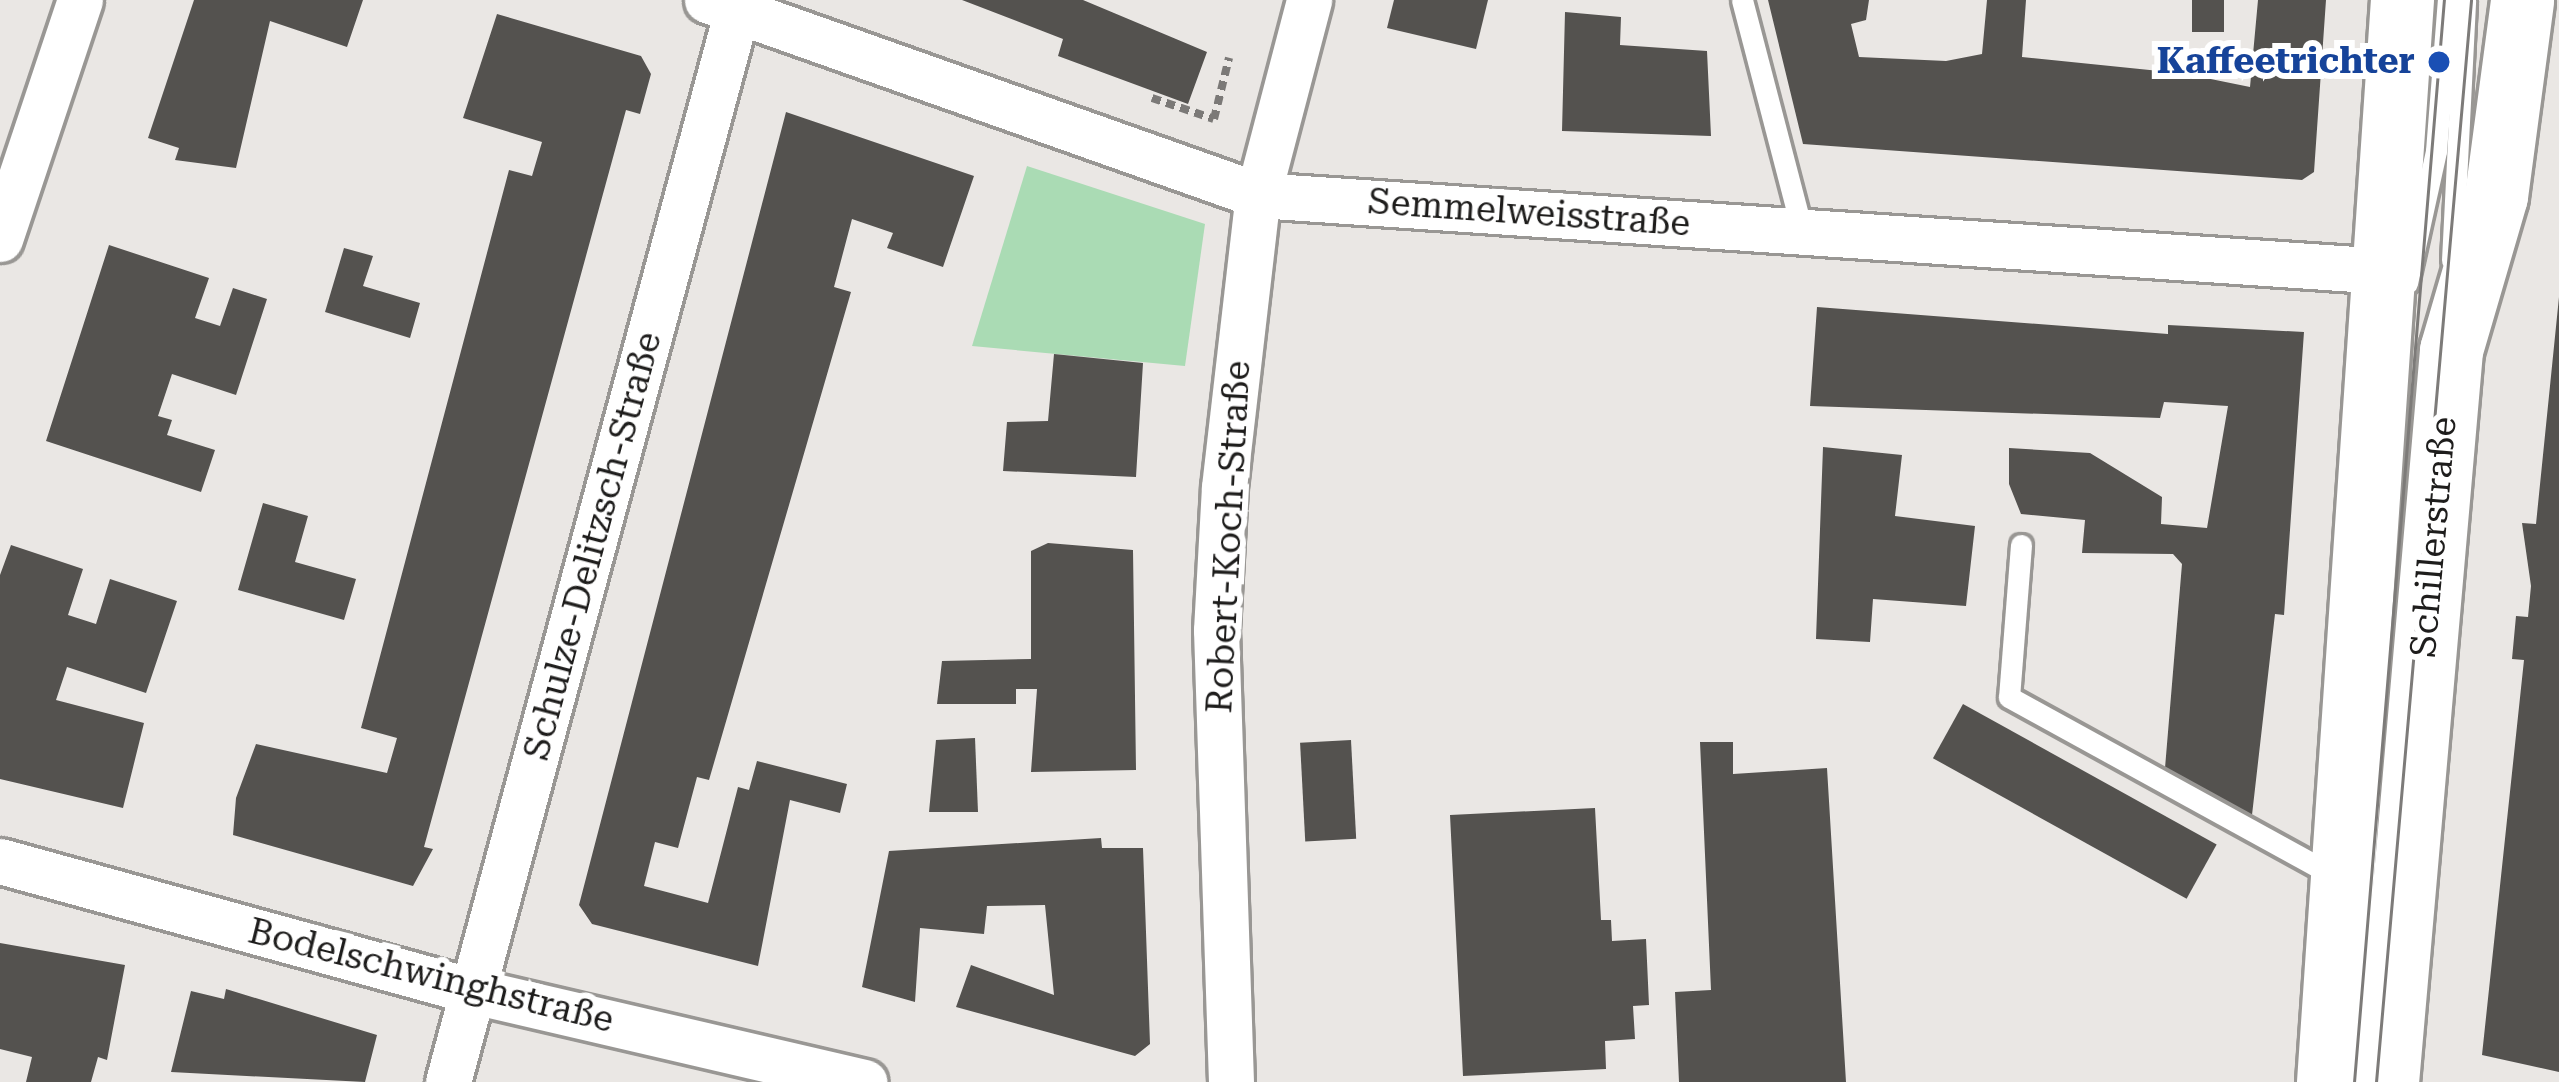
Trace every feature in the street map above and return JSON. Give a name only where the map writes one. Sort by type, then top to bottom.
[{"type":"main road","name":"Schillerstraße","points":[[2334,1076],[2385,348],[2383,272],[2402,0]]},
{"type":"main road","name":"Schillerstraße","points":[[2334,1076],[2451,350],[2499,181],[2522,0]]},
{"type":"street","points":[[0,239],[80,0]]},
{"type":"street","name":"Robert-Koch-Straße","points":[[1231,1082],[1216,630],[1258,195],[1309,0]]},
{"type":"street","name":"Semmelweisstraße","points":[[722,5],[1258,195],[2383,272]]},
{"type":"street","name":"Schulze-Delitzsch-Straße","points":[[448,1082],[722,5]]},
{"type":"street","name":"Bodelschwinghstraße","points":[[0,861],[473,991],[865,1082]]},
{"type":"lane","points":[[1742,0],[1802,232]]},
{"type":"lane","points":[[2385,348],[2425,222],[2448,0]]},
{"type":"lane","points":[[2451,350],[2465,0]]},
{"type":"lane","points":[[2021,544],[2009,697],[2307,869],[2346,879]]},
{"type":"path","points":[[1220,130],[1214,119],[1229,58]]},
{"type":"path","points":[[1152,98],[1214,119]]},
{"type":"green space","points":[[1027,166],[1205,224],[1185,366],[972,346]]},
{"type":"building","points":[[194,0],[363,0],[347,47],[270,21],[236,168],[175,160],[179,148],[148,138]]},
{"type":"building","points":[[962,0],[1083,0],[1207,52],[1188,104],[1058,56],[1063,39]]},
{"type":"building","points":[[1394,0],[1488,0],[1476,49],[1387,28]]},
{"type":"building","points":[[1768,0],[1869,0],[1866,20],[1851,24],[1859,57],[1946,61],[1982,54],[1987,0],[2026,0],[2022,57],[2179,73],[2191,64],[2191,75],[2250,87],[2258,0],[2326,0],[2314,172],[2302,180],[1803,144]]},
{"type":"building","points":[[2192,0],[2224,0],[2224,32],[2192,32]]},
{"type":"building","points":[[1565,12],[1621,17],[1620,45],[1707,51],[1711,136],[1562,131]]},
{"type":"building","points":[[497,14],[641,56],[651,74],[640,114],[626,110],[424,847],[433,849],[413,886],[233,835],[236,798],[256,744],[387,773],[397,738],[361,728],[509,170],[532,176],[542,142],[463,118]]},
{"type":"building","points":[[786,112],[974,176],[943,267],[887,248],[893,233],[852,219],[834,287],[851,292],[709,780],[697,777],[678,848],[655,842],[644,886],[708,903],[738,787],[749,790],[757,761],[847,784],[840,813],[790,800],[758,966],[592,924],[579,905]]},
{"type":"building","points":[[109,245],[209,278],[195,318],[220,326],[233,288],[267,299],[236,395],[172,374],[158,416],[172,420],[167,435],[215,450],[201,492],[46,441]]},
{"type":"building","points":[[344,248],[373,256],[363,286],[420,303],[410,338],[325,312]]},
{"type":"building","points":[[2559,297],[2559,1072],[2482,1055],[2524,660],[2512,659],[2516,616],[2528,617],[2531,586],[2522,523],[2536,524]]},
{"type":"building","points":[[1817,307],[2168,334],[2168,325],[2304,332],[2284,615],[2275,614],[2252,815],[2165,768],[2182,564],[2173,554],[2082,553],[2085,520],[2021,514],[2009,484],[2009,448],[2090,453],[2162,497],[2161,524],[2207,528],[2228,406],[2164,402],[2160,418],[1810,406]]},
{"type":"building","points":[[1054,354],[1143,363],[1136,477],[1003,471],[1007,422],[1048,421]]},
{"type":"building","points":[[1823,447],[1902,455],[1895,516],[1975,526],[1966,606],[1873,599],[1870,642],[1816,639]]},
{"type":"building","points":[[263,503],[308,516],[295,562],[356,579],[344,620],[238,590]]},
{"type":"building","points":[[1048,543],[1133,550],[1136,770],[1031,772],[1037,689],[1016,689],[1016,704],[937,704],[942,661],[1031,659],[1031,551]]},
{"type":"building","points":[[11,545],[83,569],[68,615],[96,624],[110,579],[177,601],[146,693],[67,667],[56,700],[144,723],[123,808],[0,779],[0,575]]},
{"type":"building","points":[[1963,704],[2217,845],[2187,899],[1933,758]]},
{"type":"building","points":[[975,738],[978,812],[929,812],[936,740]]},
{"type":"building","points":[[1351,740],[1356,839],[1305,842],[1300,743]]},
{"type":"building","points":[[1700,742],[1733,742],[1733,774],[1827,768],[1846,1082],[1679,1082],[1675,992],[1711,990]]},
{"type":"building","points":[[1595,808],[1601,920],[1611,920],[1612,941],[1646,939],[1649,1005],[1633,1006],[1635,1039],[1605,1041],[1606,1069],[1463,1076],[1450,815]]},
{"type":"building","points":[[1101,838],[1102,848],[1143,848],[1150,1044],[1135,1056],[956,1007],[971,965],[1054,995],[1045,905],[987,906],[984,934],[920,928],[915,1002],[862,987],[889,851]]},
{"type":"building","points":[[0,943],[125,965],[107,1060],[98,1057],[91,1082],[26,1082],[32,1057],[0,1049]]},
{"type":"building","points":[[226,989],[377,1035],[365,1082],[171,1072],[191,991],[224,999]]},
{"type":"tram line","points":[[2354,1082],[2444,0]]},
{"type":"tram line","points":[[2376,1082],[2471,0]]},
{"type":"place","name":"Kaffeetrichter","points":[[2439,62]]}]
